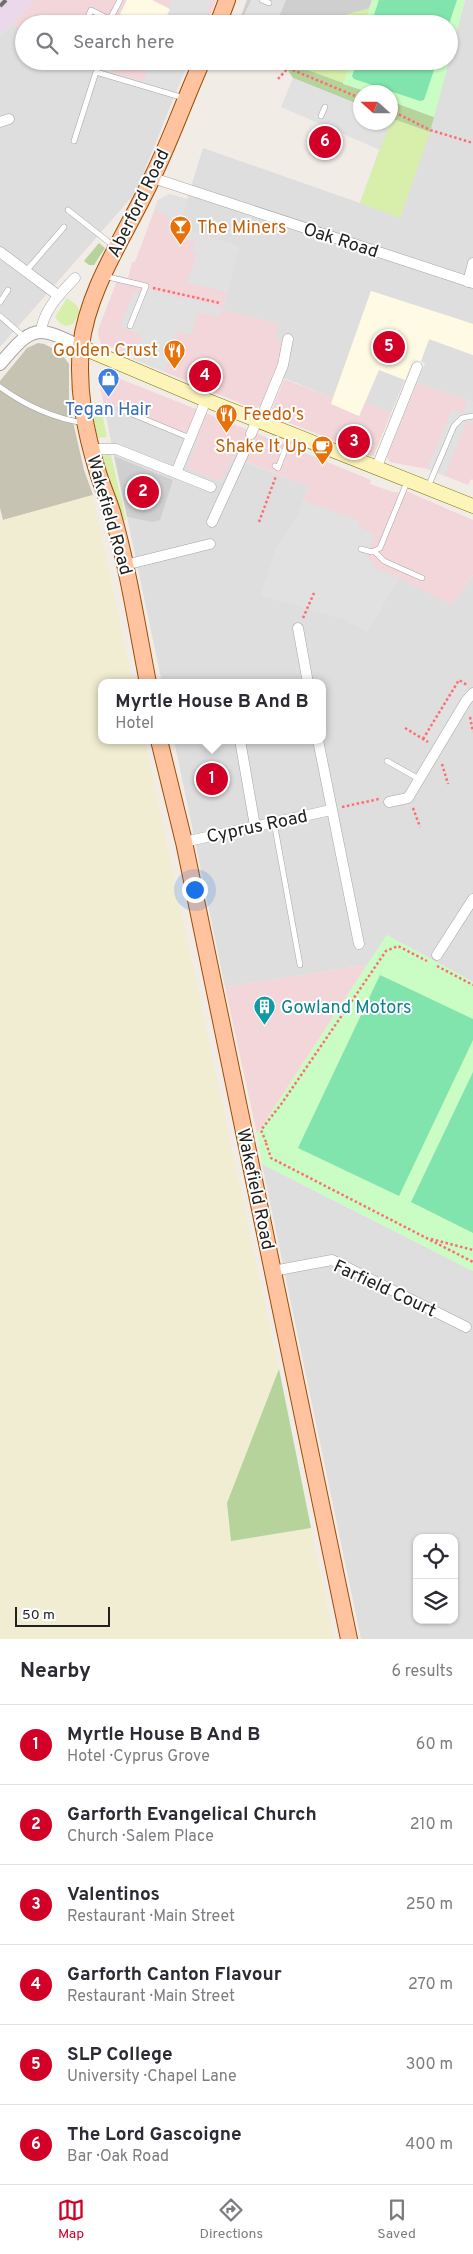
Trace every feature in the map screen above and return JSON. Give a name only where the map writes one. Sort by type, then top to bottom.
[{"type":"main road","points":[[222,15],[228,0]]},
{"type":"main road","name":"Aberford Road","points":[[81,347],[85,326],[104,276],[116,248],[153,178],[198,70]]},
{"type":"main road","points":[[81,347],[376,469],[473,506]]},
{"type":"main road","name":"Wakefield Road","points":[[81,347],[80,398],[83,417],[91,449],[112,511],[125,565],[147,679]]},
{"type":"main road","name":"Wakefield Road","points":[[160,744],[184,842],[349,1639]]},
{"type":"street","name":"Oak Road","points":[[153,178],[470,282]]},
{"type":"street","points":[[0,252],[27,270],[59,296]]},
{"type":"street","points":[[470,282],[473,264]]},
{"type":"street","points":[[41,331],[46,314],[75,278]]},
{"type":"street","points":[[0,364],[24,337],[41,331],[81,347]]},
{"type":"street","points":[[251,434],[283,365],[288,338]]},
{"type":"street","points":[[376,469],[417,367]]},
{"type":"street","points":[[176,473],[206,400]]},
{"type":"street","points":[[91,449],[108,447],[116,449],[211,487]]},
{"type":"street","points":[[212,522],[245,450]]},
{"type":"street","points":[[125,565],[210,544]]},
{"type":"street","points":[[298,628],[307,679]]},
{"type":"street","points":[[389,802],[408,798],[473,693]]},
{"type":"street","points":[[241,744],[256,826]]},
{"type":"street","points":[[319,744],[359,944]]},
{"type":"street","name":"Cyprus Road","points":[[184,842],[331,810]]},
{"type":"street","points":[[437,960],[473,899]]},
{"type":"street","name":"Farfield Court","points":[[273,1271],[332,1260],[466,1327]]},
{"type":"lane","points":[[117,15],[120,0]]},
{"type":"lane","points":[[262,0],[269,3]]},
{"type":"lane","points":[[89,15],[91,10],[101,15]]},
{"type":"lane","points":[[74,141],[96,72],[186,99]]},
{"type":"lane","points":[[321,116],[325,107]]},
{"type":"lane","points":[[68,210],[116,248]]},
{"type":"lane","points":[[27,270],[64,227]]},
{"type":"lane","points":[[104,276],[146,286],[130,326]]},
{"type":"lane","points":[[0,302],[8,290]]},
{"type":"lane","points":[[0,316],[24,337]]},
{"type":"lane","points":[[0,387],[39,410],[67,420],[83,417],[103,408]]},
{"type":"lane","points":[[120,409],[190,438]]},
{"type":"lane","points":[[428,488],[454,426],[462,418],[473,416]]},
{"type":"lane","points":[[276,467],[291,434]]},
{"type":"lane","points":[[375,552],[381,545],[408,481]]},
{"type":"lane","points":[[361,548],[369,552],[375,552],[384,561],[422,578]]},
{"type":"lane","points":[[388,761],[420,780]]},
{"type":"lane","points":[[274,822],[300,965]]},
{"type":"path","points":[[278,79],[286,70]]},
{"type":"path","points":[[293,70],[353,95]]},
{"type":"path","points":[[398,114],[430,130],[473,143]]},
{"type":"path","points":[[146,286],[220,303]]},
{"type":"path","points":[[259,522],[276,467]]},
{"type":"path","points":[[298,628],[314,593]]},
{"type":"path","points":[[423,739],[459,680],[473,689]]},
{"type":"path","points":[[405,728],[423,739],[436,753],[448,784]]},
{"type":"path","points":[[331,810],[384,798],[389,802]]},
{"type":"path","points":[[408,798],[418,818],[420,828]]},
{"type":"path","points":[[428,961],[398,946],[386,951],[282,1103],[261,1130],[271,1158],[473,1262]]},
{"type":"path","points":[[437,960],[473,985]]},
{"type":"path","points":[[426,1238],[473,1250]]},
{"type":"shaded area","points":[[0,0],[35,0],[20,15],[15,15],[15,21],[0,36]]},
{"type":"shaded area","points":[[35,0],[127,0],[120,14],[122,15],[21,15]]},
{"type":"shaded area","points":[[127,0],[152,0],[181,15],[122,15],[120,14]]},
{"type":"shaded area","points":[[152,0],[216,0],[210,15],[181,15]]},
{"type":"shaded area","points":[[171,0],[211,0],[206,15],[167,15],[170,9],[168,8]]},
{"type":"shaded area","points":[[247,0],[372,0],[367,15],[241,15]]},
{"type":"shaded area","points":[[251,0],[286,0],[280,15],[244,15]]},
{"type":"shaded area","points":[[465,0],[473,0],[473,324],[371,291],[333,398],[274,374],[285,347],[275,338],[222,310],[239,247],[185,229],[181,219],[203,148],[360,203],[387,130],[398,130],[398,120],[430,131],[446,70],[458,70],[458,26]]},
{"type":"shaded area","points":[[12,24],[15,25],[15,70],[106,70],[176,92],[132,197],[0,347],[0,36]]},
{"type":"shaded area","points":[[106,70],[185,70],[176,92]]},
{"type":"shaded area","points":[[147,70],[185,71],[176,92],[144,82]]},
{"type":"shaded area","points":[[293,78],[353,102],[353,130],[387,130],[380,150],[281,107]]},
{"type":"shaded area","points":[[169,194],[187,199],[181,219],[185,229],[239,247],[222,310],[279,324],[275,338],[284,343],[285,347],[261,406],[254,409],[133,359],[134,356],[101,344],[98,330],[119,275],[128,278],[132,262],[135,262],[158,200]]},
{"type":"shaded area","points":[[169,194],[187,199],[181,219],[185,229],[239,247],[227,292],[187,283],[197,253],[192,252],[195,242],[166,232],[170,223],[167,215],[154,210],[158,200]]},
{"type":"shaded area","points":[[147,289],[223,307],[219,317],[197,312],[192,335],[176,331],[165,372],[133,359],[142,335],[120,327],[133,293]]},
{"type":"shaded area","points":[[371,291],[473,324],[473,355],[429,339],[421,361],[413,359],[405,380],[379,370],[359,416],[331,404]]},
{"type":"shaded area","points":[[429,339],[473,355],[473,402],[417,383],[425,363],[421,361]]},
{"type":"shaded area","points":[[38,343],[60,352],[69,364],[69,404],[84,470],[93,495],[3,520],[0,508],[0,381],[27,348]]},
{"type":"shaded area","points":[[379,369],[405,380],[391,413],[365,402]]},
{"type":"shaded area","points":[[102,374],[112,378],[113,376],[281,443],[371,480],[370,484],[393,492],[405,493],[406,491],[473,520],[473,575],[452,605],[399,578],[367,632],[344,619],[261,595],[276,549],[298,516],[309,486],[232,457],[221,482],[187,468],[199,438],[103,401],[98,377]]},
{"type":"shaded area","points":[[284,379],[333,398],[331,403],[359,416],[365,402],[391,413],[373,457],[273,416],[271,411]]},
{"type":"shaded area","points":[[417,383],[473,402],[473,480],[471,479],[468,485],[427,469],[390,462],[387,457]]},
{"type":"shaded area","points":[[468,400],[473,402],[473,423],[467,421],[445,476],[427,469],[452,410],[463,413]]},
{"type":"shaded area","points":[[103,401],[199,438],[187,468],[221,482],[231,457],[309,486],[298,516],[276,549],[261,595],[344,619],[367,632],[399,578],[452,604],[473,575],[473,982],[387,935],[367,965],[225,987],[175,744],[326,744],[326,679],[161,679],[127,517],[152,522],[165,500],[173,480],[114,456]]},
{"type":"shaded area","points":[[114,456],[173,480],[160,520],[152,522],[127,517]]},
{"type":"shaded area","points":[[93,495],[132,679],[98,679],[98,744],[146,744],[279,1369],[227,1503],[231,1541],[311,1528],[334,1639],[0,1639],[0,521]]},
{"type":"shaded area","points":[[303,500],[360,521],[358,527],[375,534],[366,558],[374,562],[372,567],[399,578],[367,632],[344,619],[261,595],[276,549],[298,516]]},
{"type":"shaded area","points":[[459,682],[470,689],[436,744],[425,738]]},
{"type":"shaded area","points":[[367,965],[257,1134],[225,987]]},
{"type":"shaded area","points":[[262,1164],[473,1271],[473,1639],[361,1639]]},
{"type":"green space","points":[[372,0],[465,0],[458,26],[458,15],[367,15]]},
{"type":"green space","points":[[379,0],[457,0],[452,15],[374,15]]},
{"type":"green space","points":[[370,8],[367,15],[346,15]]},
{"type":"green space","points":[[288,70],[307,70],[353,87],[353,102],[293,78]]},
{"type":"green space","points":[[306,70],[348,70],[343,84]]},
{"type":"green space","points":[[348,70],[447,70],[434,117],[398,104],[398,85],[353,85],[353,87],[343,84]]},
{"type":"green space","points":[[354,70],[434,70],[424,100],[420,101],[398,94],[398,85],[372,85],[354,79],[352,76]]},
{"type":"green space","points":[[398,104],[434,117],[430,132],[398,121]]},
{"type":"green space","points":[[398,121],[430,132],[400,218],[360,203],[387,130],[398,130]]},
{"type":"green space","points":[[99,243],[105,248],[94,265],[89,265],[84,261]]},
{"type":"green space","points":[[67,298],[77,306],[79,311],[74,323],[65,326],[55,317]]},
{"type":"green space","points":[[102,413],[107,437],[98,438],[95,436],[92,415]]},
{"type":"green space","points":[[111,455],[126,520],[122,521],[102,461],[103,456]]},
{"type":"green space","points":[[387,935],[473,982],[473,1271],[262,1164],[257,1134]]},
{"type":"green space","points":[[380,975],[473,1019],[473,1040],[399,1196],[298,1148]]},
{"type":"green space","points":[[473,1072],[473,1233],[411,1202]]},
{"type":"green space","points":[[279,1369],[311,1528],[231,1541],[227,1503]]},
{"type":"railway","points":[[0,6],[6,0]]},
{"type":"place","name":"The Lord Gascoigne","points":[[325,142]]},
{"type":"place","name":"The Miners","points":[[181,246]]},
{"type":"place","name":"SLP College","points":[[389,347]]},
{"type":"place","name":"Golden Crust","points":[[174,369]]},
{"type":"place","name":"Garforth Canton Flavour","points":[[205,376]]},
{"type":"place","name":"Tegan Hair","points":[[108,398]]},
{"type":"place","name":"Feedo's","points":[[227,433]]},
{"type":"place","name":"Valentinos","points":[[354,442]]},
{"type":"place","name":"Shake It Up","points":[[323,465]]},
{"type":"place","name":"Garforth Evangelical Church","points":[[143,492]]},
{"type":"place","name":"Myrtle House B And B","points":[[212,779]]},
{"type":"place","name":"Gowland Motors","points":[[265,1026]]}]
